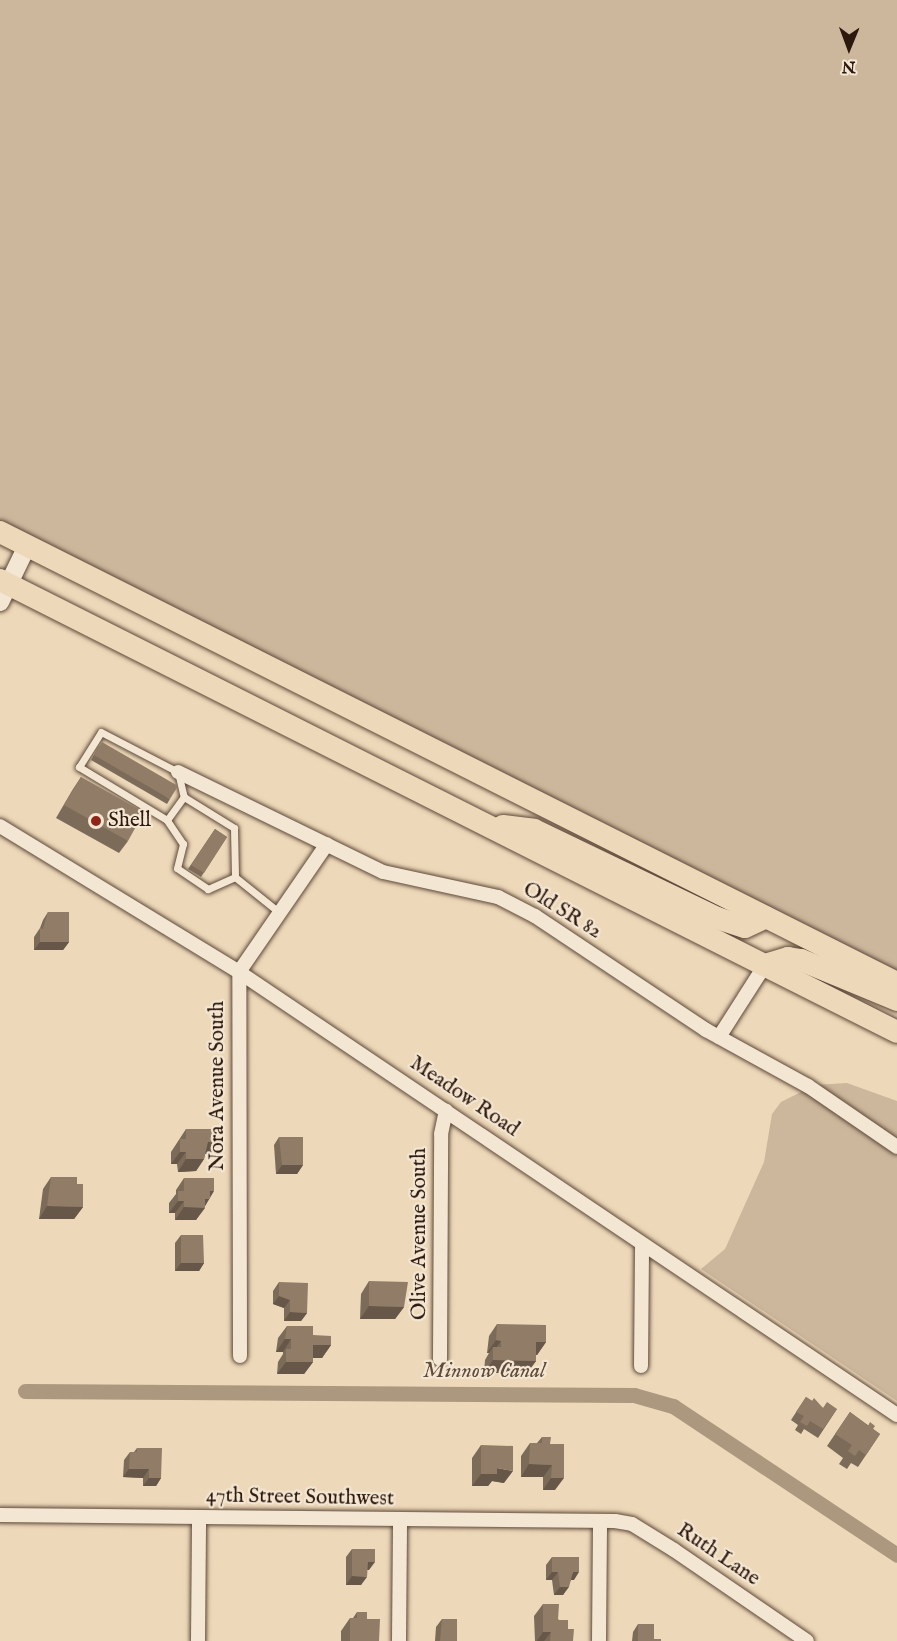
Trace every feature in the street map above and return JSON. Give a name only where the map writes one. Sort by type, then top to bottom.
[{"type":"highway","points":[[0,532],[897,983]]},
{"type":"highway","points":[[3,589],[490,825],[897,1032]]},
{"type":"highway","points":[[490,825],[534,830],[717,918],[745,927],[766,917]]},
{"type":"highway","points":[[765,965],[788,958],[801,960],[897,1000]]},
{"type":"street","points":[[3,589],[27,546]]},
{"type":"street","name":"Old SR 82","points":[[178,772],[383,872],[498,897],[535,916],[719,1037],[808,1086],[897,1147]]},
{"type":"street","name":"Meadow Road","points":[[0,826],[239,972],[897,1414]]},
{"type":"street","name":"Nora Avenue South","points":[[240,1356],[239,972],[327,844]]},
{"type":"street","points":[[719,1037],[765,965]]},
{"type":"street","name":"Olive Avenue South","points":[[440,1359],[441,1134],[446,1111]]},
{"type":"street","points":[[641,1366],[642,1244]]},
{"type":"street","name":"47th Street Southwest","points":[[0,1515],[600,1521]]},
{"type":"street","points":[[198,1641],[199,1518]]},
{"type":"street","points":[[399,1641],[400,1520]]},
{"type":"street","points":[[599,1641],[600,1521]]},
{"type":"street","name":"Ruth Lane","points":[[600,1521],[632,1524],[807,1641]]},
{"type":"lane","points":[[101,732],[178,772],[184,797],[234,828],[235,877],[208,889],[177,868],[183,844],[167,820],[79,767],[101,732]]},
{"type":"lane","points":[[167,820],[184,797]]},
{"type":"lane","points":[[235,877],[280,913]]},
{"type":"shaded area","points":[[0,0],[897,0],[897,974],[0,524]]},
{"type":"shaded area","points":[[847,1083],[897,1101],[897,1401],[701,1269],[725,1249],[764,1162],[772,1114],[781,1102],[815,1085]]},
{"type":"building","points":[[102,742],[178,786],[170,799],[94,755]]},
{"type":"building","points":[[81,777],[144,812],[128,841],[64,805]]},
{"type":"building","points":[[215,829],[227,837],[204,873],[191,865]]},
{"type":"building","points":[[48,912],[69,912],[69,942],[40,942],[40,928],[43,929]]},
{"type":"building","points":[[186,1129],[218,1129],[218,1142],[208,1142],[204,1159],[186,1159],[186,1152],[180,1152],[180,1139],[186,1139]]},
{"type":"building","points":[[279,1137],[303,1137],[303,1165],[282,1165]]},
{"type":"building","points":[[51,1177],[77,1177],[77,1184],[83,1184],[83,1207],[47,1206]]},
{"type":"building","points":[[184,1178],[214,1178],[214,1191],[210,1191],[210,1199],[205,1199],[205,1208],[184,1207],[184,1201],[178,1201],[178,1191],[184,1191]]},
{"type":"building","points":[[181,1235],[203,1235],[204,1263],[181,1263]]},
{"type":"building","points":[[369,1281],[408,1282],[404,1307],[369,1306]]},
{"type":"building","points":[[279,1282],[308,1283],[307,1313],[290,1312],[290,1300],[279,1296]]},
{"type":"building","points":[[497,1324],[546,1325],[546,1342],[536,1342],[536,1361],[493,1360],[493,1347],[501,1347],[501,1341],[496,1340]]},
{"type":"building","points":[[287,1326],[313,1326],[313,1335],[331,1336],[331,1345],[313,1345],[313,1362],[286,1362],[286,1349],[291,1349],[291,1339],[285,1339]]},
{"type":"building","points":[[806,1397],[812,1401],[814,1398],[823,1408],[827,1402],[837,1409],[823,1429],[810,1421],[807,1426],[800,1422],[804,1416],[796,1412]]},
{"type":"building","points":[[850,1412],[868,1426],[870,1422],[875,1426],[873,1429],[880,1434],[866,1455],[859,1450],[855,1456],[848,1451],[852,1445],[835,1434]]},
{"type":"building","points":[[542,1437],[551,1437],[550,1444],[564,1444],[564,1478],[551,1478],[552,1465],[529,1464],[530,1443],[542,1443]]},
{"type":"building","points":[[481,1445],[513,1446],[513,1471],[497,1468],[497,1474],[481,1474]]},
{"type":"building","points":[[137,1448],[162,1448],[161,1478],[149,1478],[149,1469],[129,1469],[130,1452],[137,1452]]},
{"type":"building","points":[[352,1549],[375,1549],[375,1562],[368,1562],[367,1577],[352,1576]]},
{"type":"building","points":[[552,1557],[579,1557],[579,1572],[573,1572],[569,1587],[560,1587],[558,1572],[552,1572]]},
{"type":"building","points":[[543,1604],[559,1604],[558,1620],[568,1620],[568,1629],[574,1629],[573,1641],[550,1641],[551,1632],[543,1632]]},
{"type":"building","points":[[357,1612],[367,1612],[367,1619],[380,1619],[379,1641],[350,1641],[350,1618],[357,1618]]},
{"type":"building","points":[[442,1619],[457,1619],[457,1641],[440,1641]]},
{"type":"building","points":[[638,1624],[654,1624],[654,1639],[661,1639],[661,1641],[638,1641]]},
{"type":"waterway","name":"Minnow Canal","points":[[25,1391],[634,1395],[673,1406],[897,1555]]},
{"type":"place","name":"Shell","points":[[96,821]]}]
